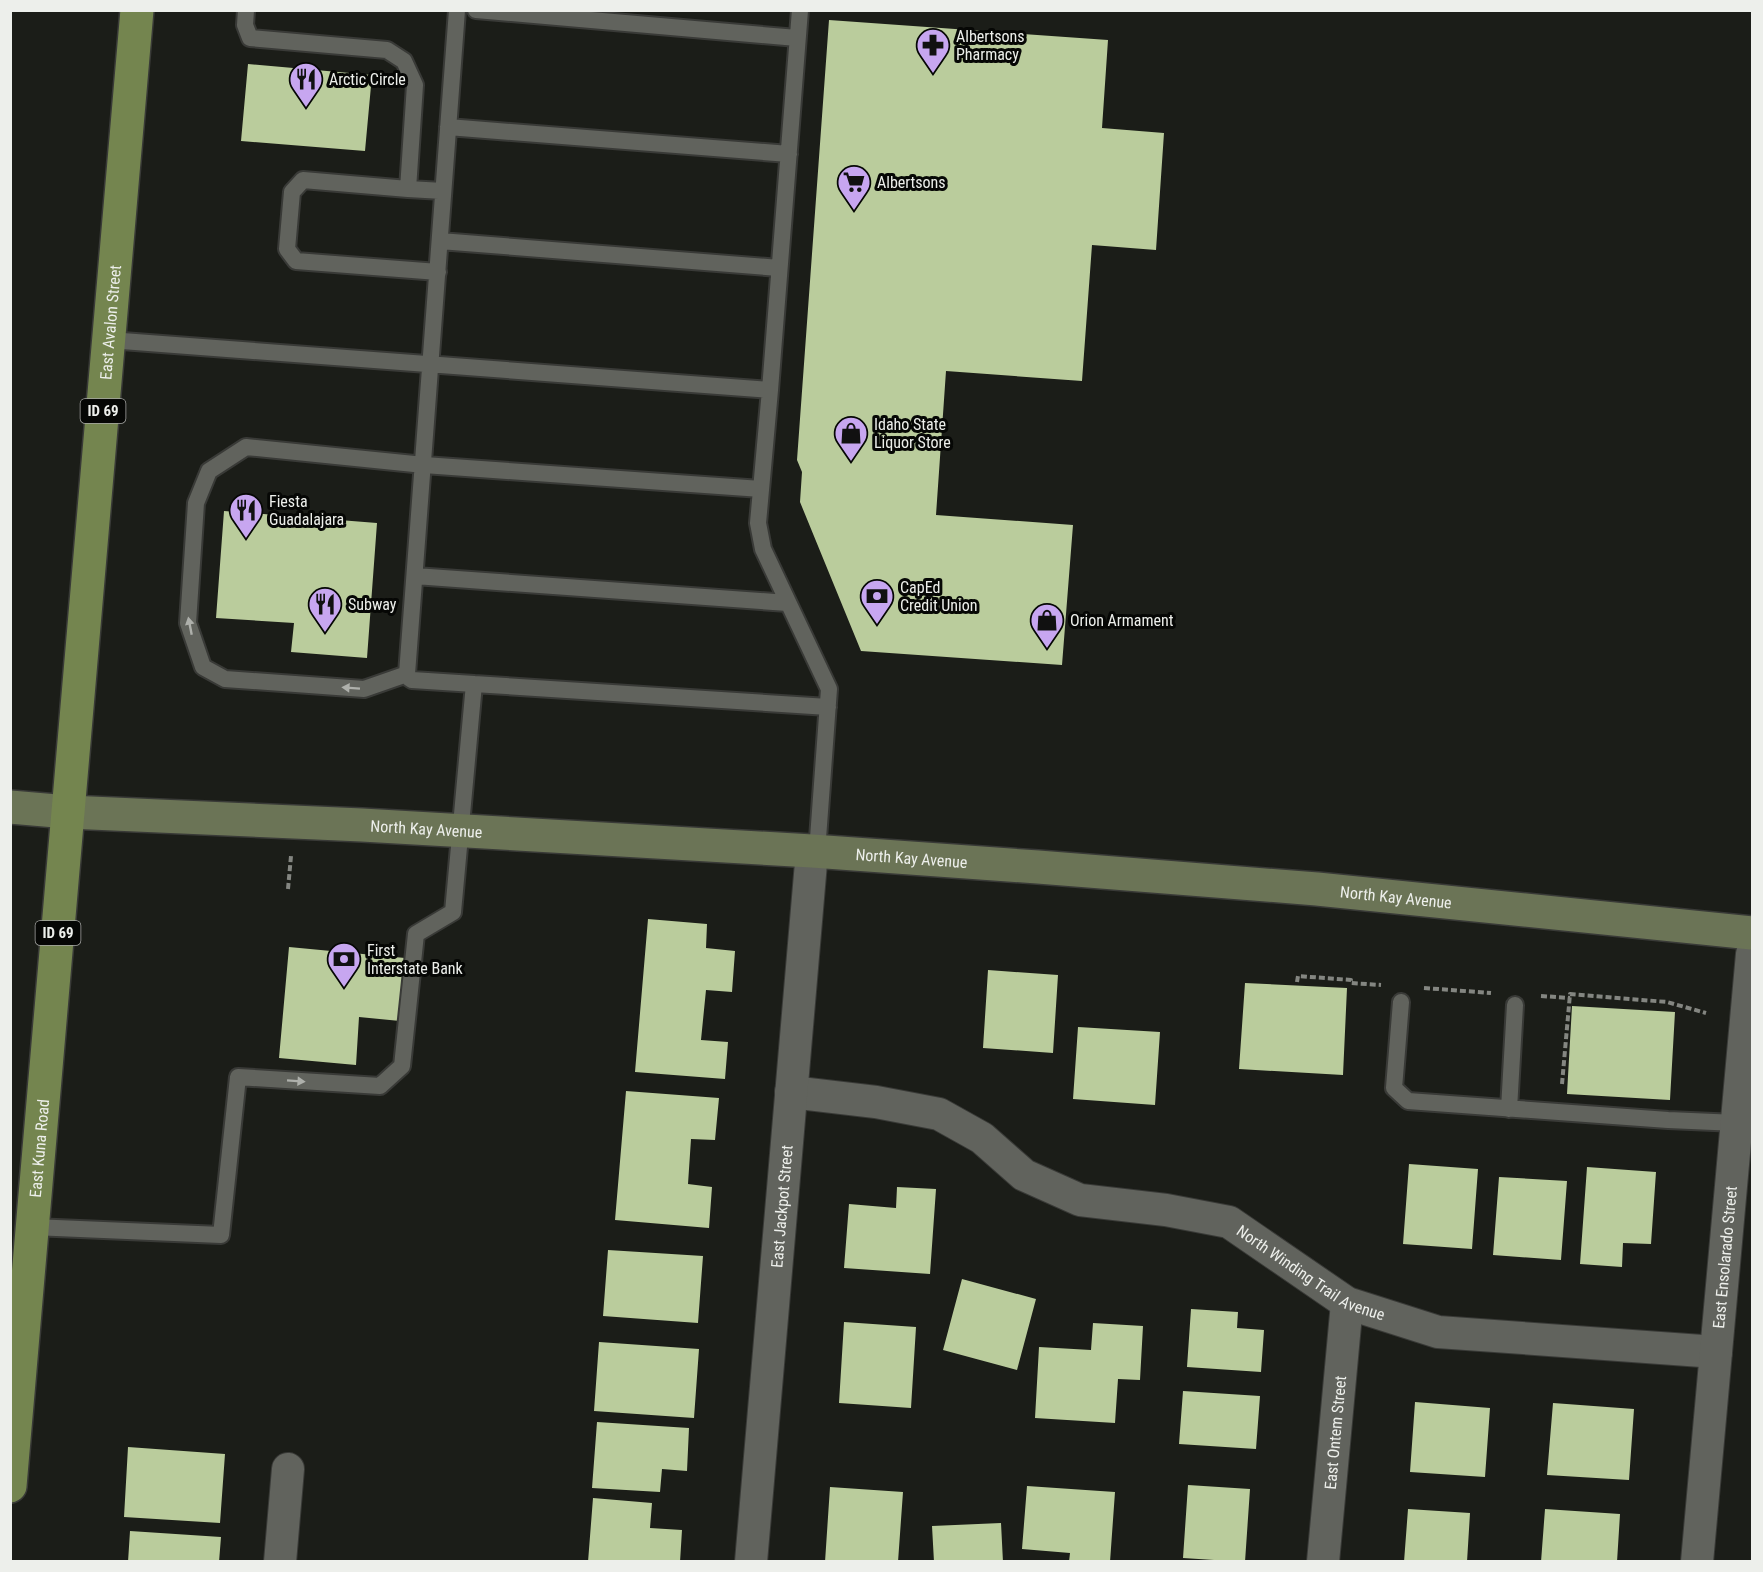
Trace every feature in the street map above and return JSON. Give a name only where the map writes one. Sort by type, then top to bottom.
[{"type":"main road","name":"East Avalon Street","points":[[68,812],[137,10]]},
{"type":"main road","name":"East Kuna Road","points":[[10,1486],[19,1293],[33,1227],[68,812]]},
{"type":"street","name":"North Kay Avenue","points":[[10,807],[68,812],[462,831],[1027,866],[1317,889],[1752,933]]},
{"type":"street","name":"East Jackpot Street","points":[[751,1562],[814,852]]},
{"type":"street","name":"East Ensolarado Street","points":[[1697,1562],[1752,954]]},
{"type":"street","name":"North Winding Trail Avenue","points":[[791,1092],[876,1102],[939,1114],[982,1138],[1024,1175],[1080,1200],[1166,1210],[1229,1222],[1347,1303],[1438,1332],[1716,1352]]},
{"type":"street","name":"East Ontem Street","points":[[1323,1562],[1347,1303]]},
{"type":"street","points":[[280,1562],[288,1468]]},
{"type":"lane","points":[[246,10],[245,25],[249,38],[387,50],[404,62],[415,86],[408,189]]},
{"type":"lane","points":[[457,10],[407,674],[409,678],[828,707]]},
{"type":"lane","points":[[476,10],[797,38]]},
{"type":"lane","points":[[800,10],[758,523],[763,549],[829,689],[814,852]]},
{"type":"lane","points":[[448,127],[789,154]]},
{"type":"lane","points":[[438,272],[296,261],[287,249],[292,192],[303,180],[443,191]]},
{"type":"lane","points":[[440,241],[779,268]]},
{"type":"lane","points":[[109,340],[770,390]]},
{"type":"lane","points":[[407,674],[364,689],[225,679],[203,667],[188,623],[196,504],[209,471],[246,447],[424,465],[761,489]]},
{"type":"lane","points":[[415,576],[788,603]]},
{"type":"lane","points":[[33,1227],[221,1235],[238,1077],[380,1086],[402,1066],[416,934],[453,912],[474,684]]},
{"type":"lane","points":[[1401,1002],[1394,1088],[1408,1101],[1737,1123]]},
{"type":"lane","points":[[1509,1109],[1515,1005]]},
{"type":"path","points":[[288,889],[292,852]]},
{"type":"path","points":[[1297,982],[1298,976],[1351,980],[1351,983],[1385,986]]},
{"type":"path","points":[[1420,988],[1501,993]]},
{"type":"path","points":[[1562,1086],[1570,994],[1667,1002],[1706,1013]]},
{"type":"path","points":[[1535,996],[1570,998]]},
{"type":"building","points":[[829,20],[1108,40],[1102,128],[1164,133],[1156,250],[1092,245],[1082,381],[946,371],[936,515],[1073,525],[1062,665],[861,651],[800,502],[802,472],[797,460]]},
{"type":"building","name":"Arctic Circle","points":[[248,64],[372,75],[365,151],[241,141]]},
{"type":"building","points":[[224,511],[377,523],[367,658],[291,652],[294,623],[216,618]]},
{"type":"building","points":[[648,919],[707,924],[706,948],[735,951],[732,992],[706,990],[701,1040],[728,1042],[725,1079],[635,1072]]},
{"type":"building","name":"First Interstate Bank","points":[[289,947],[405,958],[400,1021],[359,1017],[356,1065],[279,1058]]},
{"type":"building","points":[[988,970],[1058,975],[1053,1053],[983,1048]]},
{"type":"building","points":[[1245,983],[1347,988],[1343,1075],[1239,1069]]},
{"type":"building","points":[[1572,1006],[1675,1012],[1670,1100],[1567,1094]]},
{"type":"building","points":[[1078,1027],[1160,1032],[1155,1105],[1073,1099]]},
{"type":"building","points":[[626,1091],[719,1098],[715,1140],[691,1139],[688,1184],[712,1187],[709,1228],[615,1220]]},
{"type":"building","points":[[1409,1164],[1478,1169],[1472,1249],[1403,1244]]},
{"type":"building","points":[[1587,1167],[1656,1172],[1651,1244],[1623,1243],[1622,1267],[1580,1264]]},
{"type":"building","points":[[1499,1177],[1567,1181],[1561,1260],[1493,1255]]},
{"type":"building","points":[[897,1187],[936,1189],[930,1274],[844,1268],[849,1204],[896,1208]]},
{"type":"building","points":[[608,1250],[703,1256],[698,1323],[603,1316]]},
{"type":"building","points":[[962,1279],[1036,1299],[1017,1370],[943,1350]]},
{"type":"building","points":[[1191,1309],[1238,1312],[1237,1328],[1264,1330],[1261,1372],[1187,1367]]},
{"type":"building","points":[[844,1322],[916,1327],[911,1408],[839,1403]]},
{"type":"building","points":[[1093,1323],[1143,1326],[1140,1380],[1118,1379],[1115,1423],[1035,1418],[1039,1347],[1091,1350]]},
{"type":"building","points":[[599,1342],[699,1349],[694,1418],[594,1411]]},
{"type":"building","points":[[1183,1391],[1260,1396],[1256,1449],[1179,1444]]},
{"type":"building","points":[[1415,1402],[1490,1408],[1485,1477],[1410,1472]]},
{"type":"building","points":[[1553,1403],[1634,1409],[1629,1480],[1547,1475]]},
{"type":"building","points":[[597,1422],[689,1428],[687,1471],[662,1469],[660,1492],[592,1488]]},
{"type":"building","points":[[128,1447],[225,1454],[220,1523],[124,1517]]},
{"type":"building","points":[[1188,1485],[1250,1489],[1245,1562],[1183,1558]]},
{"type":"building","points":[[1027,1486],[1115,1492],[1110,1562],[1069,1562],[1070,1553],[1022,1549]]},
{"type":"building","points":[[830,1487],[903,1492],[898,1562],[825,1562]]},
{"type":"building","points":[[593,1498],[652,1503],[650,1528],[682,1530],[680,1562],[588,1562]]},
{"type":"building","points":[[1408,1509],[1470,1513],[1467,1562],[1404,1562]]},
{"type":"building","points":[[1545,1509],[1620,1514],[1617,1562],[1541,1562]]},
{"type":"building","points":[[1001,1523],[1003,1562],[934,1562],[932,1526]]},
{"type":"building","points":[[130,1531],[221,1537],[219,1562],[128,1562]]},
{"type":"place","name":"Albertsons Pharmacy","points":[[933,74]]},
{"type":"place","name":"Arctic Circle","points":[[306,108]]},
{"type":"place","name":"Albertsons","points":[[854,211]]},
{"type":"place","name":"Idaho State Liquor Store","points":[[851,462]]},
{"type":"place","name":"Fiesta Guadalajara","points":[[246,539]]},
{"type":"place","name":"CapEd Credit Union","points":[[877,625]]},
{"type":"place","name":"Subway","points":[[325,633]]},
{"type":"place","name":"Orion Armament","points":[[1047,649]]},
{"type":"place","name":"First Interstate Bank","points":[[344,988]]}]
